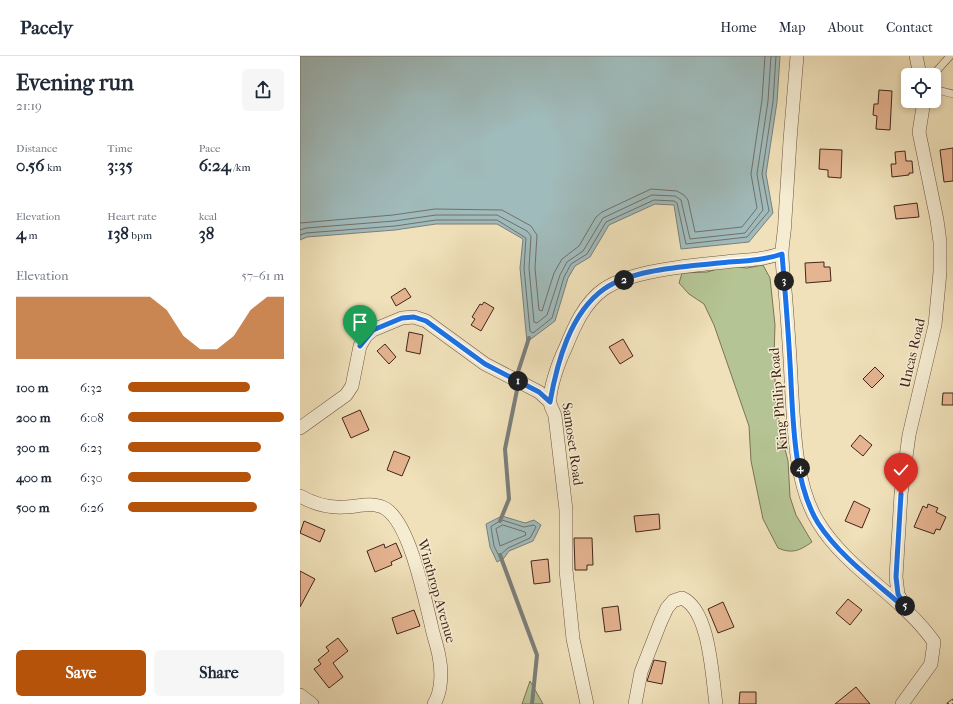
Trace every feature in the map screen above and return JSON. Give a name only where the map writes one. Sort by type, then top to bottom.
[{"type":"street","name":"King Philip Road","points":[[797,56],[786,173],[785,221],[782,254],[796,443],[803,483],[808,501],[818,522],[830,538],[855,564],[907,610],[924,628],[934,642],[934,656],[932,664],[902,704]]},
{"type":"street","points":[[916,56],[919,68]]},
{"type":"street","name":"Uncas Road","points":[[907,610],[898,594],[896,577],[901,494],[911,428],[935,325],[940,272],[940,242],[937,220],[918,132],[923,108]]},
{"type":"street","name":"Samoset Road","points":[[587,704],[573,638],[566,570],[566,510],[555,416],[550,402],[555,377],[572,331],[580,316],[594,298],[605,288],[641,274],[728,262],[767,259],[782,254]]},
{"type":"street","points":[[300,428],[346,395],[352,386],[360,346],[366,336],[373,330],[402,318],[414,317],[426,321],[485,364],[539,392],[550,402]]},
{"type":"street","name":"Winthrop Avenue","points":[[300,496],[310,502],[325,506],[343,507],[374,505],[384,508],[394,515],[403,531],[420,579],[439,657],[441,677],[437,699],[434,704]]},
{"type":"street","points":[[635,704],[641,672],[661,621],[667,608],[674,601],[682,598],[690,601],[702,620],[716,704]]},
{"type":"street","points":[[300,695],[312,704]]},
{"type":"lane","points":[[940,68],[950,56]]},
{"type":"lane","points":[[941,91],[953,94]]},
{"type":"green space","points":[[763,265],[770,278],[775,325],[774,355],[776,401],[779,425],[788,461],[790,497],[796,515],[812,542],[795,551],[787,551],[778,548],[763,519],[751,461],[749,426],[714,325],[704,304],[689,294],[679,283],[682,273],[707,272],[728,266],[747,268]]},
{"type":"green space","points":[[530,681],[543,704],[522,704]]},
{"type":"water","points":[[300,56],[780,56],[777,102],[766,174],[773,213],[749,242],[681,249],[674,205],[655,204],[609,225],[590,257],[575,266],[568,278],[555,321],[527,342],[520,268],[523,239],[497,224],[436,224],[395,230],[307,237],[300,240]]},
{"type":"water","points":[[502,516],[525,523],[534,520],[541,525],[533,541],[509,551],[504,558],[497,562],[490,547],[486,524]]},
{"type":"building","points":[[879,90],[892,91],[890,130],[876,129],[877,116],[873,115],[874,104],[878,104]]},
{"type":"building","points":[[953,148],[953,181],[944,182],[940,150]]},
{"type":"building","points":[[820,149],[842,150],[841,178],[828,177],[828,170],[819,169]]},
{"type":"building","points":[[905,151],[906,161],[912,161],[913,173],[909,173],[909,175],[892,177],[891,164],[896,164],[895,152]]},
{"type":"building","points":[[917,203],[919,217],[896,219],[894,206]]},
{"type":"building","points":[[824,262],[824,267],[830,267],[831,281],[806,283],[805,263]]},
{"type":"building","points":[[405,288],[411,297],[396,306],[391,297]]},
{"type":"building","points":[[484,302],[494,308],[481,331],[471,325],[475,319],[472,317],[480,304],[482,305]]},
{"type":"building","points":[[409,332],[423,335],[420,354],[406,351]]},
{"type":"building","points":[[623,339],[633,356],[620,364],[609,347]]},
{"type":"building","points":[[385,344],[396,357],[389,364],[377,351]]},
{"type":"building","points":[[875,367],[884,376],[872,388],[863,379]]},
{"type":"building","points":[[943,393],[953,393],[953,405],[942,405]]},
{"type":"building","points":[[360,410],[369,430],[351,438],[342,418]]},
{"type":"building","points":[[860,435],[872,445],[863,456],[851,446]]},
{"type":"building","points":[[394,451],[410,457],[402,476],[387,470]]},
{"type":"building","points":[[854,501],[870,509],[862,528],[845,521]]},
{"type":"building","points":[[928,504],[938,508],[936,512],[946,517],[940,530],[936,529],[934,534],[914,527],[923,506],[927,508]]},
{"type":"building","points":[[659,514],[660,529],[636,532],[634,516]]},
{"type":"building","points":[[304,521],[325,530],[320,542],[300,533]]},
{"type":"building","points":[[574,538],[592,538],[593,565],[587,565],[587,570],[575,570]]},
{"type":"building","points":[[396,543],[402,557],[391,562],[392,565],[375,572],[367,551],[384,544],[385,548]]},
{"type":"building","points":[[548,559],[550,582],[534,584],[531,561]]},
{"type":"building","points":[[300,571],[315,579],[300,607]]},
{"type":"building","points":[[848,599],[862,610],[850,625],[836,613]]},
{"type":"building","points":[[723,602],[734,627],[718,633],[708,609]]},
{"type":"building","points":[[618,606],[621,630],[605,632],[602,608]]},
{"type":"building","points":[[414,610],[420,626],[397,634],[392,618]]},
{"type":"building","points":[[338,638],[348,651],[333,663],[343,677],[329,688],[314,669],[321,664],[318,660],[329,651],[326,647]]},
{"type":"building","points":[[654,660],[666,662],[662,684],[647,681]]},
{"type":"building","points":[[856,687],[870,704],[835,704]]},
{"type":"building","points":[[740,692],[756,692],[756,704],[739,704]]},
{"type":"waterway","points":[[518,372],[529,338]]},
{"type":"waterway","points":[[500,521],[509,499],[505,449],[517,390]]},
{"type":"waterway","points":[[500,555],[537,655],[532,704]]},
{"type":"railway","points":[[949,704],[953,701]]},
{"type":"route","points":[[360,346],[366,336],[373,330],[402,318],[414,317],[426,321],[485,364],[539,392],[550,402],[560,360],[572,331],[580,316],[594,298],[605,288],[641,274],[734,261],[767,259],[782,254],[796,443],[803,483],[808,501],[818,522],[830,538],[855,564],[907,610],[898,594],[896,577],[901,494]]}]
